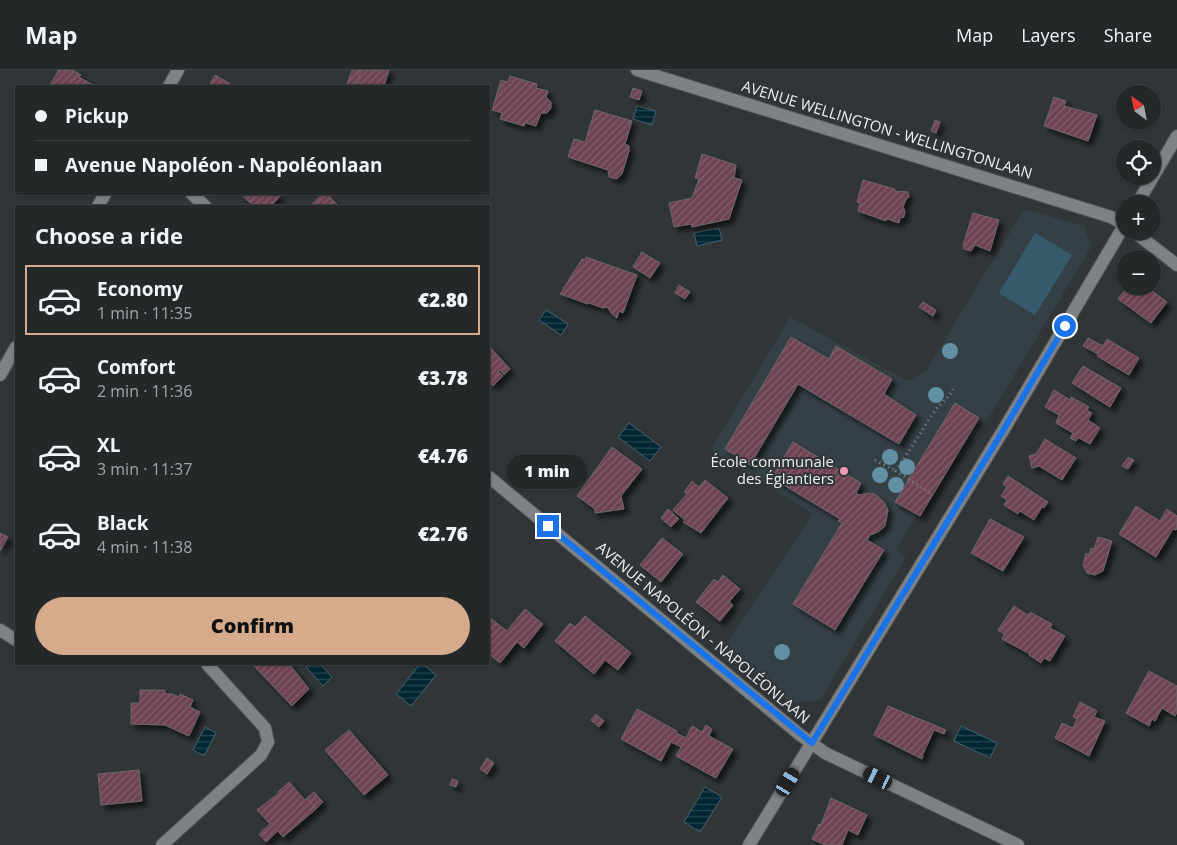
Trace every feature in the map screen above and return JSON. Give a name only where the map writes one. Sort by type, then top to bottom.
[{"type":"street","points":[[169,85],[178,70]]},
{"type":"street","name":"AVENUE WELLINGTON - WELLINGTONLAAN","points":[[637,70],[1116,220]]},
{"type":"street","points":[[1142,195],[1177,136]]},
{"type":"street","points":[[193,195],[204,205]]},
{"type":"street","points":[[749,845],[1119,240]]},
{"type":"street","name":"AVENUE WELLINGTON - WELLINGTONLAAN","points":[[1144,240],[1177,266]]},
{"type":"street","points":[[0,375],[15,349]]},
{"type":"street","name":"AVENUE NAPOLÉON - NAPOLÉONLAAN","points":[[490,478],[825,753],[1018,845]]},
{"type":"street","points":[[0,630],[15,639]]},
{"type":"street","points":[[162,845],[260,755],[268,742],[265,728],[208,665]]},
{"type":"path","points":[[896,471],[936,409],[950,395],[953,389]]},
{"type":"path","points":[[875,460],[930,492]]},
{"type":"shaded area","points":[[637,106],[656,111],[652,125],[633,119]]},
{"type":"shaded area","name":"École communale des Églantiers","points":[[1024,209],[1084,226],[1091,247],[976,439],[966,433],[896,550],[906,557],[820,700],[792,703],[722,650],[813,514],[711,450],[790,317],[908,381],[926,371]]},
{"type":"shaded area","points":[[719,228],[722,240],[697,246],[694,233]]},
{"type":"shaded area","points":[[1035,233],[1072,255],[1035,315],[999,293]]},
{"type":"shaded area","points":[[546,310],[568,324],[561,335],[539,320]]},
{"type":"shaded area","points":[[629,423],[661,447],[650,461],[618,437]]},
{"type":"shaded area","points":[[308,665],[321,665],[332,677],[323,686],[306,667]]},
{"type":"shaded area","points":[[419,665],[424,665],[436,675],[411,706],[396,694]]},
{"type":"shaded area","points":[[961,726],[997,743],[990,758],[954,741]]},
{"type":"shaded area","points":[[205,727],[216,733],[204,756],[193,750]]},
{"type":"shaded area","points":[[705,787],[722,797],[700,832],[684,822]]},
{"type":"building","points":[[59,70],[72,70],[81,75],[79,77],[93,85],[50,85]]},
{"type":"building","points":[[352,70],[361,70],[357,85],[347,84]]},
{"type":"building","points":[[361,70],[389,70],[384,85],[357,85]]},
{"type":"building","points":[[215,75],[232,85],[210,85]]},
{"type":"building","points":[[510,76],[537,84],[536,88],[548,91],[546,97],[551,102],[551,108],[547,113],[541,113],[536,126],[525,123],[524,126],[500,119],[502,113],[492,110],[501,80],[508,82]]},
{"type":"building","points":[[633,88],[642,91],[639,100],[630,97]]},
{"type":"building","points":[[1054,97],[1066,101],[1064,106],[1097,115],[1088,141],[1044,126]]},
{"type":"building","points":[[595,110],[632,121],[625,144],[629,146],[629,151],[622,174],[617,179],[609,177],[608,170],[568,157],[574,139],[585,142]]},
{"type":"building","points":[[935,120],[940,122],[936,133],[931,131]]},
{"type":"building","points":[[702,154],[736,165],[734,178],[742,180],[729,219],[692,227],[691,224],[674,227],[669,203],[692,198],[699,179],[695,178]]},
{"type":"building","points":[[863,180],[895,189],[895,191],[908,192],[909,197],[906,199],[903,207],[905,211],[904,217],[900,218],[899,223],[887,219],[886,221],[858,211],[860,203],[857,202]]},
{"type":"building","points":[[242,195],[257,195],[249,202]]},
{"type":"building","points":[[257,195],[281,195],[272,205],[252,205],[249,202]]},
{"type":"building","points":[[322,195],[328,195],[338,205],[311,205]]},
{"type":"building","points":[[973,213],[999,220],[990,251],[975,245],[971,251],[964,249],[963,245]]},
{"type":"building","points":[[642,252],[660,263],[650,278],[633,267]]},
{"type":"building","points":[[586,257],[637,275],[623,313],[619,311],[617,318],[607,307],[603,308],[588,304],[560,294],[582,259],[585,260]]},
{"type":"building","points":[[679,285],[690,292],[685,299],[675,293]]},
{"type":"building","points":[[1121,295],[1158,295],[1167,302],[1151,323],[1118,299]]},
{"type":"building","points":[[923,302],[936,310],[933,316],[919,307]]},
{"type":"building","points":[[791,337],[829,359],[836,346],[892,379],[884,394],[916,415],[899,444],[798,384],[750,465],[725,449]]},
{"type":"building","points":[[1088,338],[1103,346],[1107,339],[1139,358],[1129,375],[1083,346]]},
{"type":"building","points":[[490,347],[510,369],[504,375],[500,370],[498,371],[503,376],[493,386],[490,382]]},
{"type":"building","points":[[1083,366],[1121,388],[1110,407],[1072,383]]},
{"type":"building","points":[[1054,390],[1070,400],[1071,397],[1089,407],[1087,410],[1092,413],[1088,420],[1100,428],[1090,444],[1079,438],[1076,441],[1070,438],[1073,433],[1056,423],[1059,415],[1045,407]]},
{"type":"building","points":[[955,403],[979,418],[920,516],[895,502]]},
{"type":"building","points":[[1045,439],[1076,458],[1062,480],[1039,466],[1032,468],[1029,456],[1036,454]]},
{"type":"building","points":[[793,442],[861,483],[856,493],[859,495],[871,493],[876,495],[884,502],[888,510],[885,526],[878,532],[870,535],[867,540],[884,550],[835,630],[793,604],[842,523],[838,521],[840,519],[772,478]]},
{"type":"building","points":[[612,447],[642,469],[621,496],[624,509],[595,513],[595,509],[577,496]]},
{"type":"building","points":[[1128,457],[1134,460],[1128,469],[1122,466]]},
{"type":"building","points":[[1008,476],[1048,502],[1044,508],[1042,507],[1034,520],[1020,511],[1018,514],[1004,505],[1007,500],[1001,496],[1007,487],[1003,484]]},
{"type":"building","points":[[705,480],[728,498],[701,533],[683,522],[685,520],[673,510],[687,494],[684,492],[692,481],[699,487]]},
{"type":"building","points":[[1136,506],[1160,521],[1167,509],[1177,516],[1176,530],[1173,529],[1156,557],[1119,534]]},
{"type":"building","points":[[668,509],[679,519],[671,527],[661,518]]},
{"type":"building","points":[[990,519],[1024,537],[1003,571],[971,553]]},
{"type":"building","points":[[0,533],[8,537],[0,551]]},
{"type":"building","points":[[1098,537],[1112,541],[1103,571],[1095,575],[1087,573],[1083,565],[1086,553],[1089,555],[1091,548],[1094,549]]},
{"type":"building","points":[[662,538],[683,554],[661,582],[640,565]]},
{"type":"building","points":[[723,575],[740,589],[729,602],[733,605],[720,621],[696,602],[714,579],[718,582]]},
{"type":"building","points":[[1014,606],[1028,615],[1030,612],[1052,624],[1050,628],[1065,636],[1050,661],[1044,658],[1041,663],[1030,654],[1002,639],[1004,634],[998,630]]},
{"type":"building","points":[[525,609],[543,624],[524,648],[517,642],[500,663],[490,655],[490,618],[507,631]]},
{"type":"building","points":[[585,616],[631,653],[618,670],[605,660],[594,674],[555,641],[570,623],[575,627]]},
{"type":"building","points":[[253,665],[290,665],[309,689],[292,706]]},
{"type":"building","points":[[1149,671],[1177,686],[1177,712],[1175,716],[1162,708],[1155,721],[1152,719],[1149,726],[1126,713]]},
{"type":"building","points":[[140,690],[165,690],[165,694],[179,697],[180,694],[193,700],[190,707],[200,712],[189,736],[165,725],[131,724],[131,703],[140,703]]},
{"type":"building","points":[[1080,702],[1097,711],[1094,717],[1105,721],[1089,756],[1055,738],[1062,723],[1073,728],[1077,719],[1073,717]]},
{"type":"building","points":[[888,706],[946,730],[944,734],[934,730],[922,759],[874,735]]},
{"type":"building","points":[[637,709],[686,738],[692,726],[702,732],[706,725],[712,729],[709,736],[733,749],[716,778],[676,756],[681,747],[671,742],[661,761],[621,739]]},
{"type":"building","points":[[596,714],[604,721],[599,727],[591,720]]},
{"type":"building","points":[[349,730],[388,775],[364,795],[325,750]]},
{"type":"building","points":[[487,758],[494,763],[487,774],[480,769]]},
{"type":"building","points":[[139,770],[142,801],[101,805],[98,774]]},
{"type":"building","points":[[452,779],[458,781],[456,787],[450,785]]},
{"type":"building","points":[[289,782],[316,809],[283,837],[278,831],[266,842],[259,834],[270,824],[257,810],[279,793]]},
{"type":"building","points":[[314,792],[323,802],[316,809],[307,798]]},
{"type":"building","points":[[831,798],[867,815],[858,835],[848,830],[842,845],[825,845],[812,839],[819,824],[821,825]]},
{"type":"place","name":"École communale des Églantiers","points":[[844,471]]},
{"type":"route","points":[[548,526],[812,743],[1065,326]]}]
